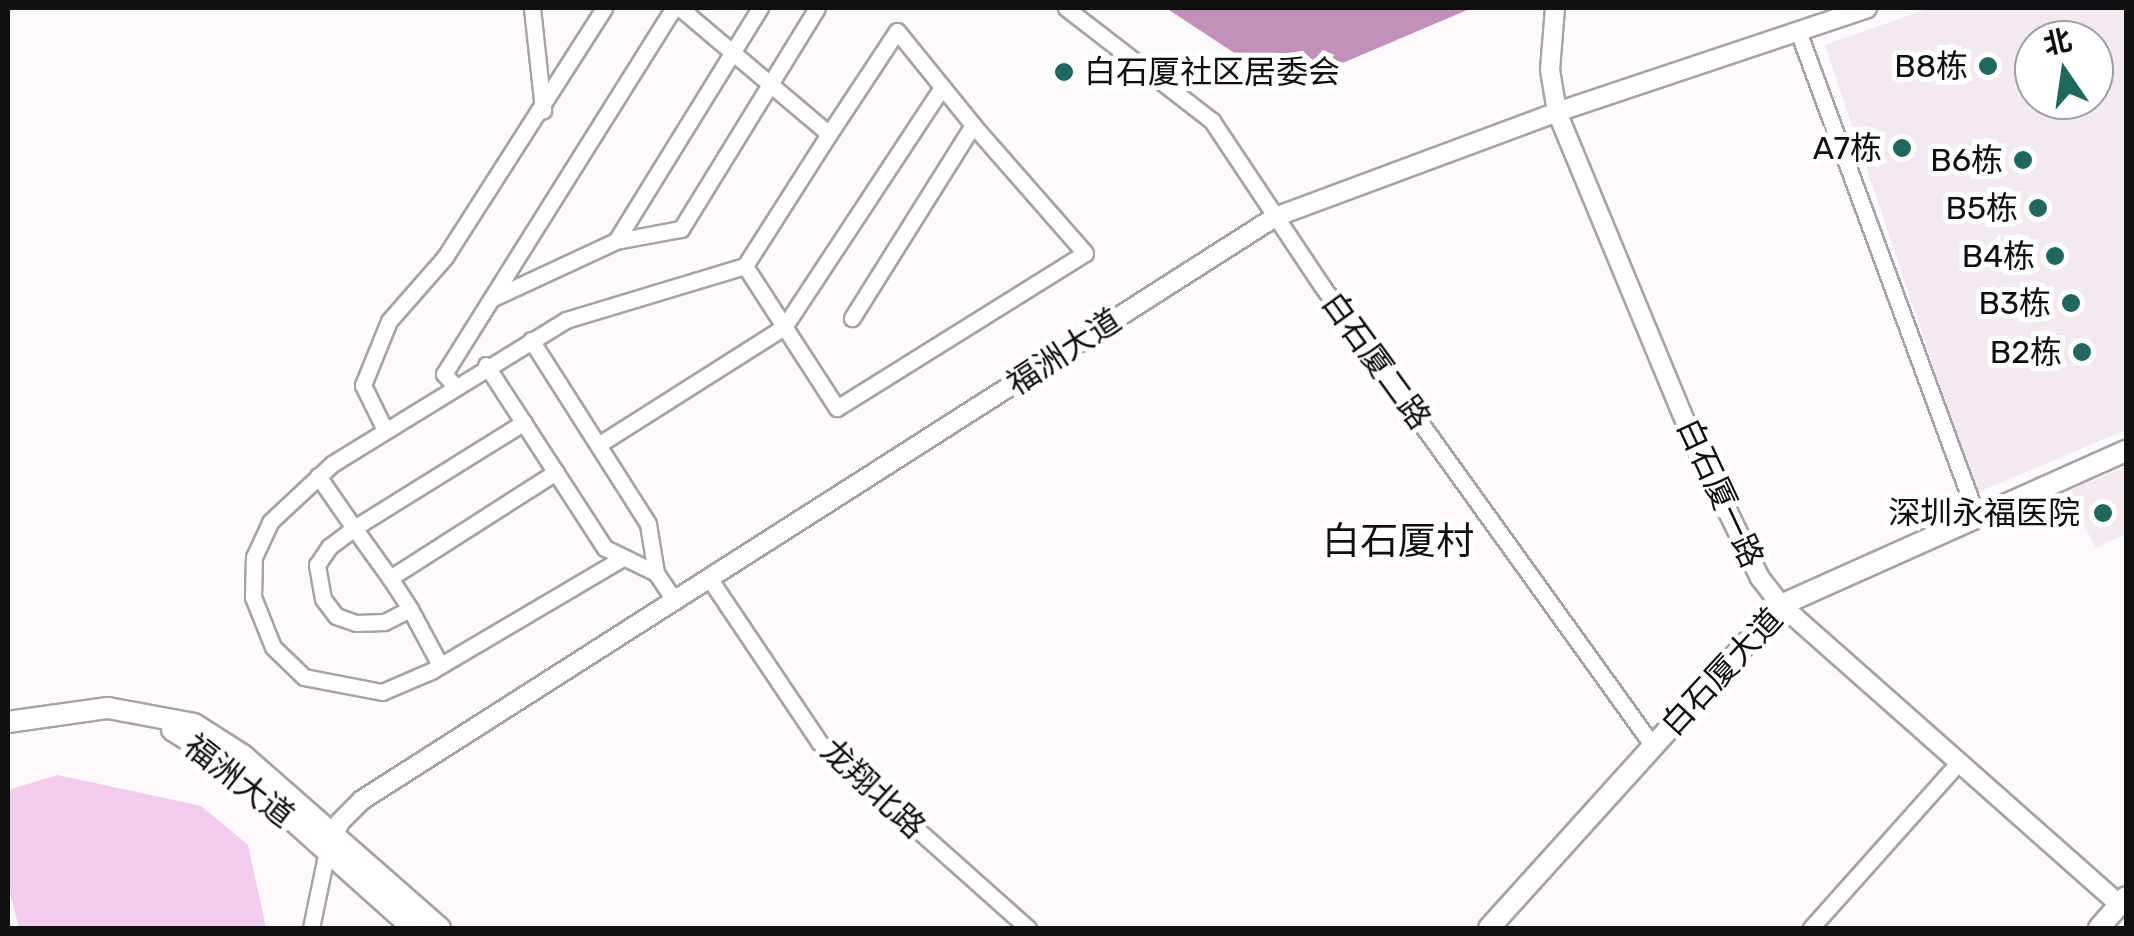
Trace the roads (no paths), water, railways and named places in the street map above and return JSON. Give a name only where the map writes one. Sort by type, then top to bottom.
[{"type":"main road","name":"白石厦大道","points":[[1489,928],[1781,605],[2126,451]]},
{"type":"main road","name":"福洲大道","points":[[8,722],[108,708],[181,720],[220,738],[330,842]]},
{"type":"main road","name":"福洲大道","points":[[8,736],[87,722],[164,727],[213,752],[330,842]]},
{"type":"main road","points":[[330,842],[414,928]]},
{"type":"main road","points":[[330,842],[440,928]]},
{"type":"main road","points":[[2098,928],[2123,901]]},
{"type":"street","points":[[532,8],[543,110]]},
{"type":"street","points":[[385,430],[363,386],[389,321],[445,257],[543,110],[604,8]]},
{"type":"street","points":[[454,386],[444,374],[677,8],[830,134]]},
{"type":"street","points":[[616,241],[760,8]]},
{"type":"street","points":[[491,300],[616,241],[681,229],[817,8]]},
{"type":"street","name":"白石厦二路","points":[[1066,8],[1212,121],[1275,217],[1653,746]]},
{"type":"street","name":"白石厦一路","points":[[1555,8],[1550,70],[1557,112],[1694,442],[1760,578],[1781,605],[2123,901]]},
{"type":"street","name":"福洲大道","points":[[330,842],[362,800],[1275,217],[1557,112],[1867,8]]},
{"type":"street","points":[[1798,30],[1977,517]]},
{"type":"street","points":[[622,559],[440,666],[382,692],[341,689],[304,677],[273,647],[253,597],[254,558],[270,522],[318,476],[385,430],[486,365],[566,320],[744,266],[898,31],[1085,254],[838,408],[744,266]]},
{"type":"street","points":[[598,445],[784,326],[942,87]]},
{"type":"street","points":[[852,318],[973,125]]},
{"type":"street","points":[[530,340],[648,524],[656,573],[674,600]]},
{"type":"street","points":[[486,365],[604,548],[656,573]]},
{"type":"street","points":[[410,609],[384,622],[356,623],[336,616],[323,600],[317,565],[354,528],[524,422]]},
{"type":"street","points":[[390,578],[556,472]]},
{"type":"street","points":[[318,476],[410,609],[440,666]]},
{"type":"street","name":"龙翔北路","points":[[710,578],[819,742],[1028,928]]},
{"type":"street","points":[[1811,928],[1959,762]]},
{"type":"street","points":[[311,928],[330,842]]},
{"type":"place","name":"B8栋","points":[[1988,66]]},
{"type":"place","name":"白石厦社区居委会","points":[[1064,72]]},
{"type":"place","name":"A7栋","points":[[1902,148]]},
{"type":"place","name":"B6栋","points":[[2023,160]]},
{"type":"place","name":"B5栋","points":[[2038,208]]},
{"type":"place","name":"B4栋","points":[[2055,256]]},
{"type":"place","name":"B3栋","points":[[2071,303]]},
{"type":"place","name":"B2栋","points":[[2082,352]]},
{"type":"place","name":"深圳永福医院","points":[[2103,513]]},
{"type":"district","name":"白石厦村","points":[[1398,542]]}]
